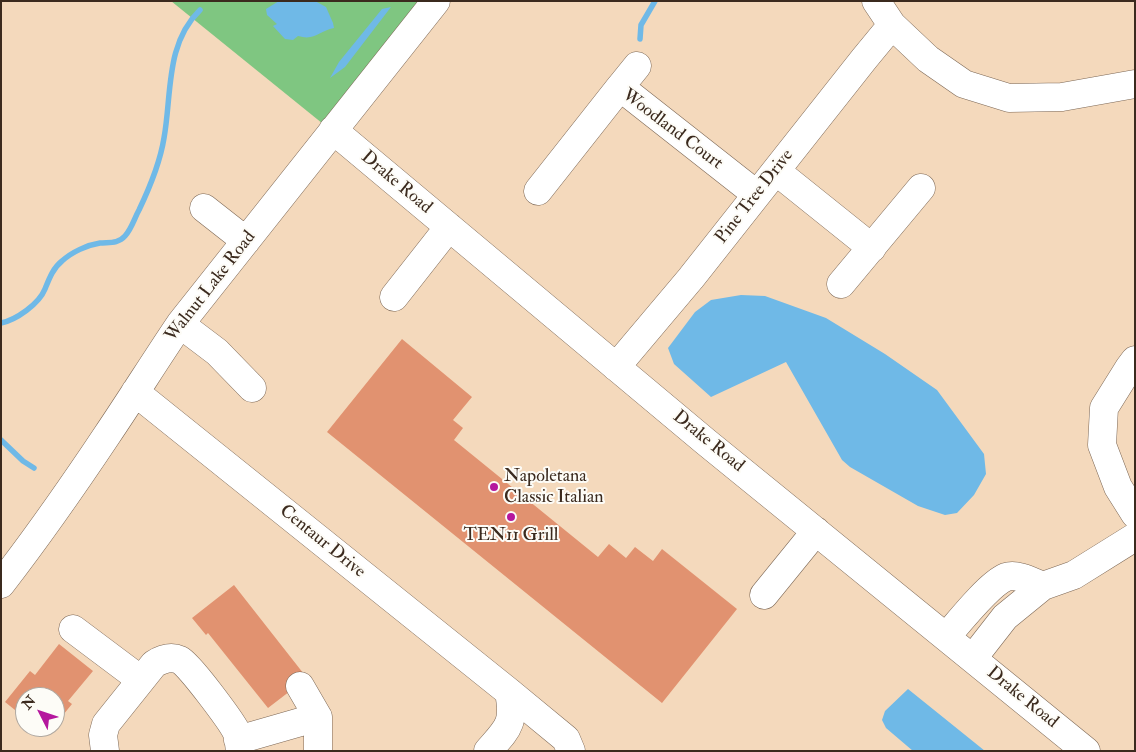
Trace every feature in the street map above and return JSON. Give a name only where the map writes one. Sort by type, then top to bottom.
[{"type":"street","name":"Walnut Lake Road","points":[[1,584],[31,546],[107,436],[180,324],[436,1]]},
{"type":"street","points":[[876,1],[892,25],[928,60],[964,84],[1009,98],[1062,97],[1135,84]]},
{"type":"street","name":"Pine Tree Drive","points":[[616,367],[691,278],[892,25]]},
{"type":"street","name":"Woodland Court","points":[[538,191],[628,76],[756,194]]},
{"type":"street","name":"Drake Road","points":[[332,130],[616,367],[1086,751]]},
{"type":"street","points":[[776,171],[872,248]]},
{"type":"street","points":[[841,284],[921,188]]},
{"type":"street","points":[[204,208],[246,241]]},
{"type":"street","points":[[394,297],[449,227]]},
{"type":"street","points":[[180,324],[216,352],[252,388]]},
{"type":"street","points":[[1135,360],[1104,408],[1102,445],[1118,487],[1135,514]]},
{"type":"street","name":"Centaur Drive","points":[[135,392],[509,692],[566,739],[571,751]]},
{"type":"street","points":[[764,595],[816,531]]},
{"type":"street","points":[[973,658],[1005,617],[1044,586],[1074,575],[1135,537]]},
{"type":"street","points":[[946,637],[990,589],[1007,577],[1023,578],[1044,586]]},
{"type":"street","points":[[73,629],[141,680]]},
{"type":"street","points":[[105,751],[103,735],[106,724],[154,664],[170,658],[180,660],[191,669],[238,733],[239,746],[318,717]]},
{"type":"street","points":[[300,686],[318,717],[318,751]]},
{"type":"street","points":[[488,751],[507,728],[512,710],[509,692]]},
{"type":"green space","points":[[171,1],[436,1],[333,132]]},
{"type":"water","points":[[279,1],[315,1],[326,7],[334,28],[309,37],[298,36],[293,40],[285,39],[273,26],[277,24],[267,15],[266,9]]},
{"type":"water","points":[[391,7],[345,67],[330,78],[339,62],[382,9]]},
{"type":"water","points":[[741,295],[765,296],[826,318],[885,354],[937,390],[984,454],[986,474],[974,495],[957,513],[945,515],[918,506],[850,467],[842,460],[786,362],[711,397],[674,364],[668,348],[695,312],[711,300]]},
{"type":"water","points":[[908,689],[985,751],[913,751],[886,728],[882,720],[885,711]]},
{"type":"building","points":[[402,339],[472,397],[453,420],[463,428],[454,440],[598,557],[609,544],[626,558],[635,547],[653,561],[662,549],[737,609],[662,703],[327,432]]},
{"type":"building","points":[[234,585],[307,678],[268,708],[208,633],[206,635],[192,618]]},
{"type":"building","points":[[59,644],[93,671],[68,701],[72,704],[65,713],[65,687],[17,687],[30,671],[35,675]]},
{"type":"building","points":[[15,690],[15,710],[5,702]]},
{"type":"waterway","points":[[640,39],[641,25],[655,1]]},
{"type":"waterway","points":[[1,323],[13,319],[32,306],[42,295],[54,270],[66,258],[90,245],[119,240],[129,230],[151,184],[160,157],[175,54],[189,23],[200,10]]},
{"type":"waterway","points":[[1,440],[23,461],[34,468]]},
{"type":"place","name":"Napoletana Classic Italian","points":[[494,487]]},
{"type":"place","name":"TEN11 Grill","points":[[511,517]]}]
